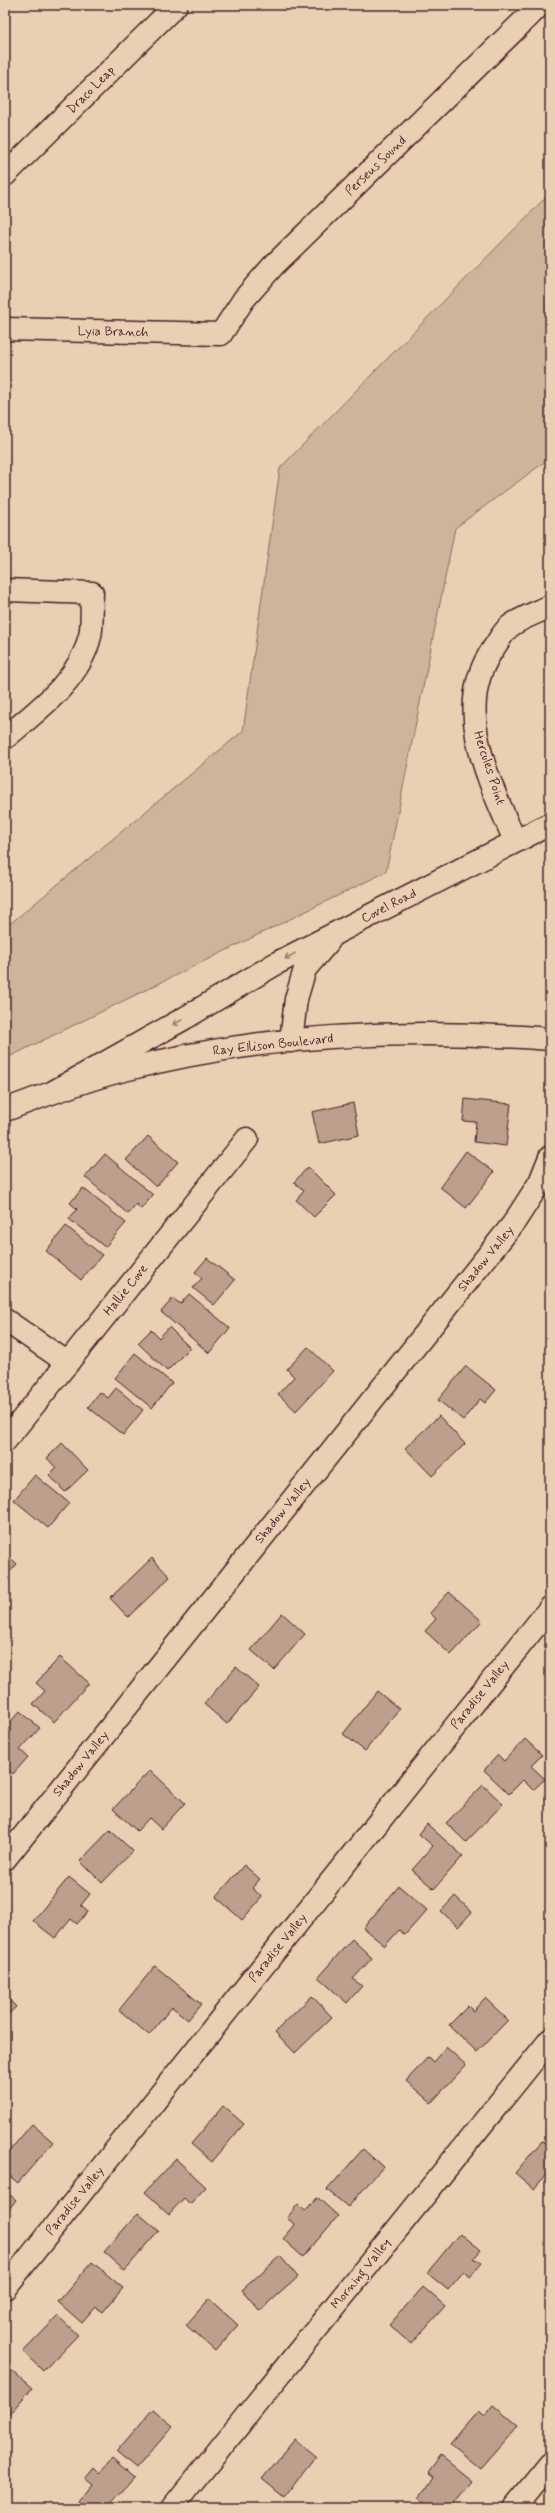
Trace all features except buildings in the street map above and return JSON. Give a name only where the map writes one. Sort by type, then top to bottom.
[{"type":"street","name":"Draco Leap","points":[[5,175],[176,5]]},
{"type":"street","name":"Perseus Sound","points":[[221,334],[244,299],[273,266],[540,5]]},
{"type":"street","name":"Lyia Branch","points":[[5,329],[221,334]]},
{"type":"street","points":[[5,590],[92,593],[90,636],[79,664],[52,698],[5,738]]},
{"type":"street","name":"Hercules Point","points":[[515,841],[490,783],[475,733],[475,694],[484,662],[509,627],[550,606]]},
{"type":"street","name":"Covel Road","points":[[291,1041],[296,999],[305,969],[337,932],[550,824]]},
{"type":"street","points":[[55,1091],[185,1018],[277,963],[337,932]]},
{"type":"street","name":"Ray Ellison Boulevard","points":[[5,1110],[55,1091],[118,1071],[225,1049],[291,1041],[386,1034],[488,1034],[550,1039]]},
{"type":"street","name":"Hallie Cove","points":[[5,1441],[247,1139]]},
{"type":"street","name":"Shadow Valley","points":[[5,1859],[513,1224],[540,1182],[550,1157]]},
{"type":"street","points":[[5,1320],[68,1363]]},
{"type":"street","name":"Paradise Valley","points":[[5,2288],[550,1608]]},
{"type":"street","name":"Morning Valley","points":[[172,2508],[550,2040]]},
{"type":"street","points":[[514,2508],[550,2464]]},
{"type":"shaded area","points":[[550,193],[550,458],[455,528],[386,872],[5,1059],[5,928],[243,731],[280,468]]}]
